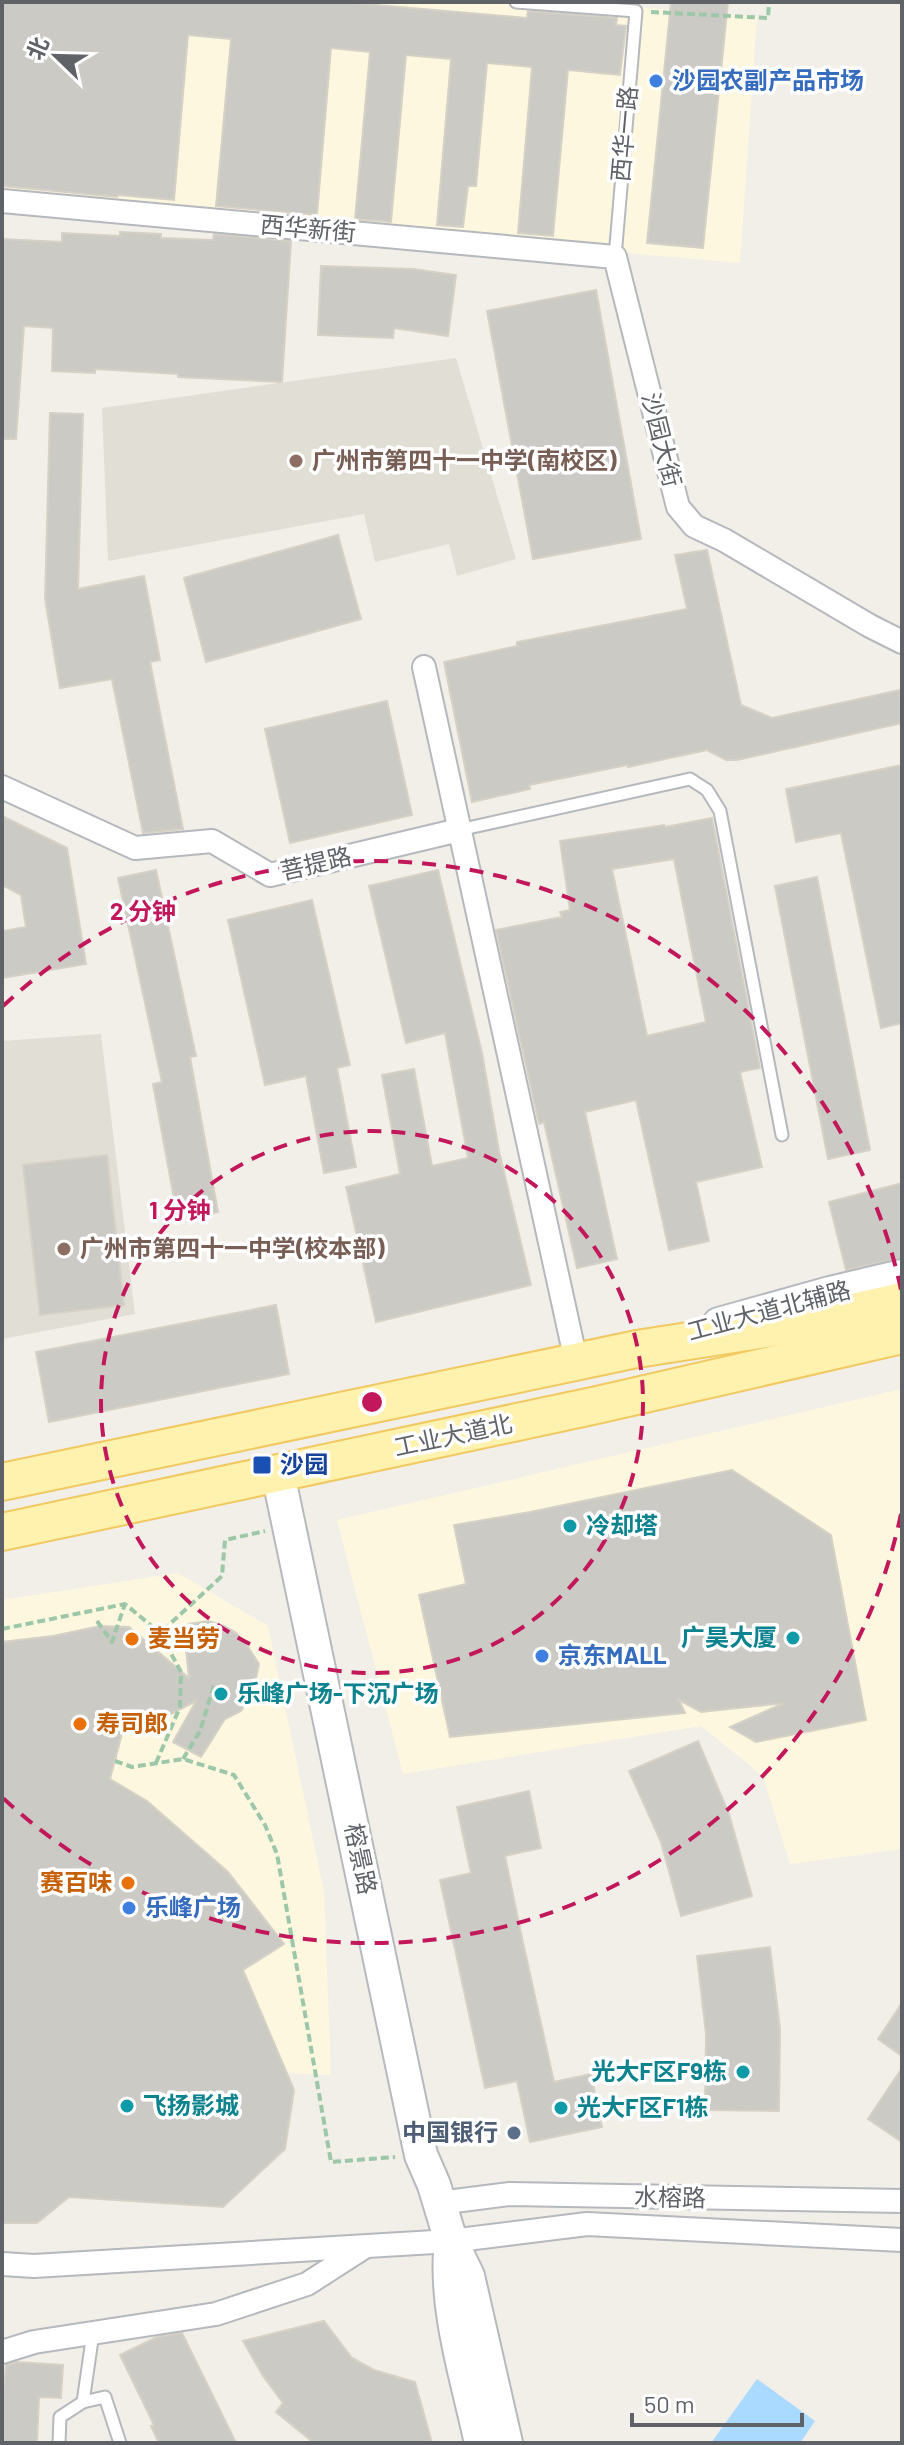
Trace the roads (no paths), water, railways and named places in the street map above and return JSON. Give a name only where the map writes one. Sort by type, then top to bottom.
[{"type":"main road","name":"工业大道北","points":[[2,1482],[576,1361],[798,1324],[902,1301]]},
{"type":"main road","name":"工业大道北","points":[[2,1532],[597,1405],[902,1335]]},
{"type":"street","name":"西华新街","points":[[2,201],[615,257]]},
{"type":"street","name":"沙园大街","points":[[615,257],[678,507],[694,526],[902,642]]},
{"type":"street","points":[[424,667],[576,1361]]},
{"type":"street","name":"菩提路","points":[[2,787],[135,848],[212,841],[270,875],[459,830]]},
{"type":"street","name":"工业大道北辅路","points":[[637,1349],[755,1313],[902,1276]]},
{"type":"street","name":"榕景路","points":[[278,1474],[421,2155],[451,2241],[468,2276],[506,2443]]},
{"type":"street","name":"水榕路","points":[[439,2203],[510,2194],[902,2201]]},
{"type":"street","name":"水榕路","points":[[2,2264],[34,2266],[364,2247],[451,2241],[587,2224],[902,2240]]},
{"type":"street","name":"榕景路","points":[[451,2241],[449,2274],[452,2308],[481,2443]]},
{"type":"street","points":[[2,2352],[34,2342],[216,2314],[307,2284],[364,2247]]},
{"type":"lane","name":"西华一路","points":[[516,2],[636,11],[615,257]]},
{"type":"lane","points":[[459,830],[690,779],[707,790],[720,811],[782,1135]]},
{"type":"lane","points":[[83,2402],[93,2333]]},
{"type":"lane","points":[[59,2443],[60,2417],[83,2402],[105,2397],[120,2443]]},
{"type":"water","points":[[757,2379],[815,2421],[800,2443],[711,2443]]},
{"type":"place","name":"沙园农副产品市场","points":[[656,81]]},
{"type":"place","name":"广州市第四十一中学(南校区)","points":[[296,461]]},
{"type":"place","name":"广州市第四十一中学(校本部)","points":[[64,1249]]},
{"type":"place","name":"沙园","points":[[262,1465]]},
{"type":"place","name":"冷却塔","points":[[570,1526]]},
{"type":"place","name":"广昊大厦","points":[[793,1638]]},
{"type":"place","name":"麦当劳","points":[[132,1639]]},
{"type":"place","name":"京东MALL","points":[[542,1656]]},
{"type":"place","name":"乐峰广场-下沉广场","points":[[221,1694]]},
{"type":"place","name":"寿司郎","points":[[80,1724]]},
{"type":"place","name":"赛百味","points":[[128,1883]]},
{"type":"place","name":"乐峰广场","points":[[129,1908]]},
{"type":"place","name":"光大F区F9栋","points":[[743,2072]]},
{"type":"place","name":"飞扬影城","points":[[127,2106]]},
{"type":"place","name":"光大F区F1栋","points":[[561,2108]]},
{"type":"place","name":"中国银行","points":[[514,2133]]}]
